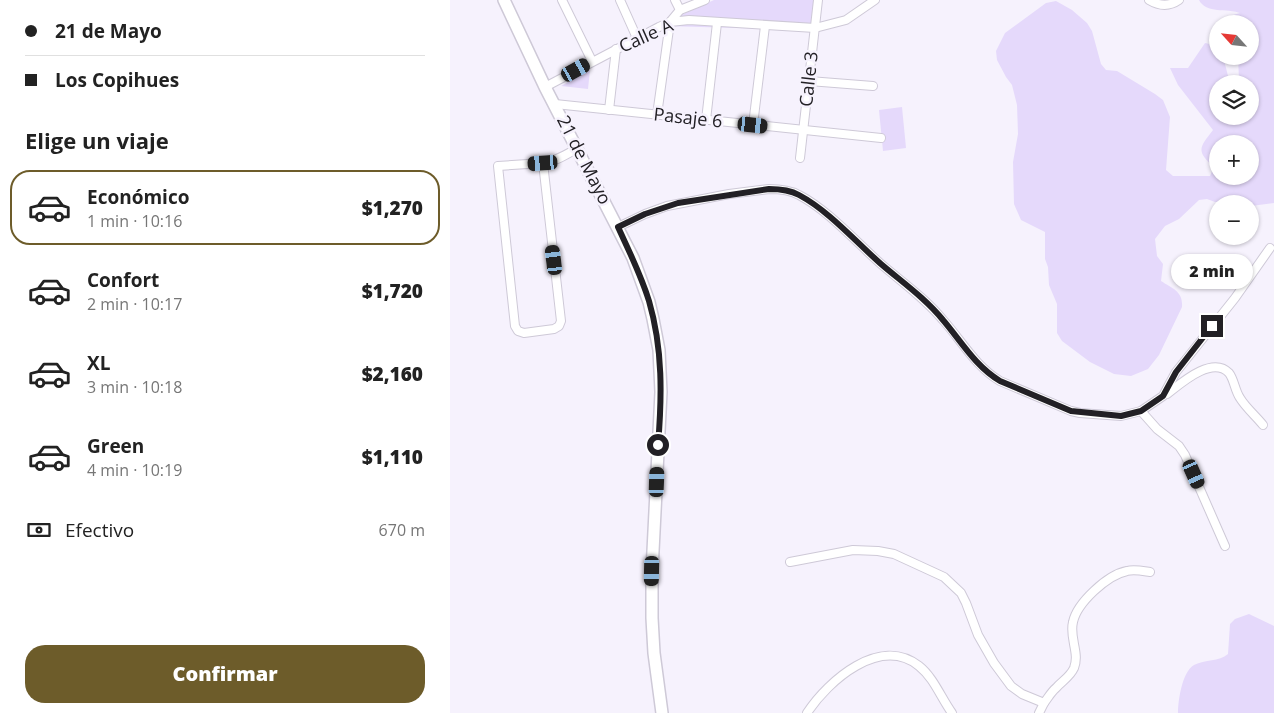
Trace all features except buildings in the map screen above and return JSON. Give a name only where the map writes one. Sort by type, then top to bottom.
[{"type":"street","name":"21 de Mayo","points":[[504,0],[545,87],[633,258],[649,302],[660,364],[661,411],[651,596],[654,653],[662,713]]},
{"type":"street","points":[[562,0],[592,61]]},
{"type":"street","points":[[620,0],[637,38]]},
{"type":"street","points":[[675,0],[680,10]]},
{"type":"street","points":[[657,115],[670,22],[680,10],[704,0]]},
{"type":"street","name":"Calle 3","points":[[800,158],[818,0]]},
{"type":"street","name":"Calle A","points":[[545,87],[670,22],[689,20],[814,28],[846,20],[875,0]]},
{"type":"street","points":[[1149,0],[1162,5],[1172,4],[1180,0]]},
{"type":"street","points":[[706,120],[717,23]]},
{"type":"street","points":[[753,125],[765,26]]},
{"type":"street","points":[[609,110],[616,49]]},
{"type":"street","points":[[809,81],[873,86]]},
{"type":"street","name":"Pasaje 6","points":[[555,104],[881,138]]},
{"type":"street","points":[[543,163],[561,321],[554,330],[524,333],[518,331],[515,326],[498,166],[554,161],[578,148]]},
{"type":"street","points":[[618,227],[645,214],[678,203],[769,189],[784,190],[797,194],[817,206],[914,291],[942,319],[977,363],[1000,381],[1071,411],[1121,416],[1141,411],[1185,379],[1198,372],[1217,368],[1229,374],[1241,400],[1263,425]]},
{"type":"street","points":[[1163,396],[1176,372],[1235,298],[1270,248]]},
{"type":"street","points":[[1141,411],[1157,429],[1179,446],[1185,455],[1225,546]]},
{"type":"street","points":[[790,562],[853,550],[878,551],[894,554],[944,578],[961,593],[978,635],[994,663],[1012,686],[1022,694],[1044,703]]},
{"type":"street","points":[[1039,713],[1054,689],[1070,675],[1075,666],[1076,654],[1072,632],[1073,622],[1080,606],[1115,576],[1127,571],[1150,572]]},
{"type":"street","points":[[807,713],[821,694],[848,671],[870,658],[890,656],[904,658],[919,666],[939,691],[952,713]]},
{"type":"shaded area","points":[[714,0],[815,0],[811,30],[665,26],[677,17]]},
{"type":"shaded area","points":[[1199,0],[1274,0],[1274,203],[1259,205],[1259,195],[1209,195],[1209,200],[1199,200],[1179,219],[1165,226],[1155,239],[1157,256],[1163,264],[1161,281],[1179,294],[1182,307],[1159,355],[1148,369],[1131,376],[1114,374],[1090,362],[1062,341],[1057,333],[1057,304],[1049,285],[1048,267],[1045,259],[1045,232],[1021,220],[1014,204],[1013,162],[1018,134],[1017,105],[1012,85],[997,60],[996,51],[1005,33],[1046,3],[1056,1],[1072,10],[1087,23],[1092,31],[1101,64],[1106,70],[1117,71],[1163,100],[1170,117],[1166,170],[1173,176],[1209,176],[1209,185],[1259,185],[1259,135],[1209,135],[1213,130],[1209,125],[1259,125],[1259,75],[1239,75],[1238,65],[1259,65],[1259,15],[1233,15],[1240,13],[1207,7]]},
{"type":"shaded area","points":[[1205,43],[1209,44],[1209,65],[1225,65],[1228,75],[1209,75],[1209,125],[1178,85],[1170,68],[1188,68]]},
{"type":"shaded area","points":[[590,70],[588,89],[561,86]]},
{"type":"shaded area","points":[[902,107],[906,148],[883,151],[879,110]]},
{"type":"shaded area","points":[[1209,136],[1209,163],[1201,149]]},
{"type":"shaded area","points":[[1249,614],[1274,626],[1274,713],[1178,713],[1186,674],[1198,663],[1224,657],[1228,654],[1230,624],[1235,619]]},
{"type":"route","points":[[658,445],[661,392],[659,350],[649,302],[633,258],[618,227],[656,209],[678,203],[769,189],[784,190],[797,194],[817,206],[914,291],[942,319],[983,370],[1000,381],[1071,411],[1110,416],[1129,415],[1141,411],[1163,396],[1176,372],[1212,326]]}]
